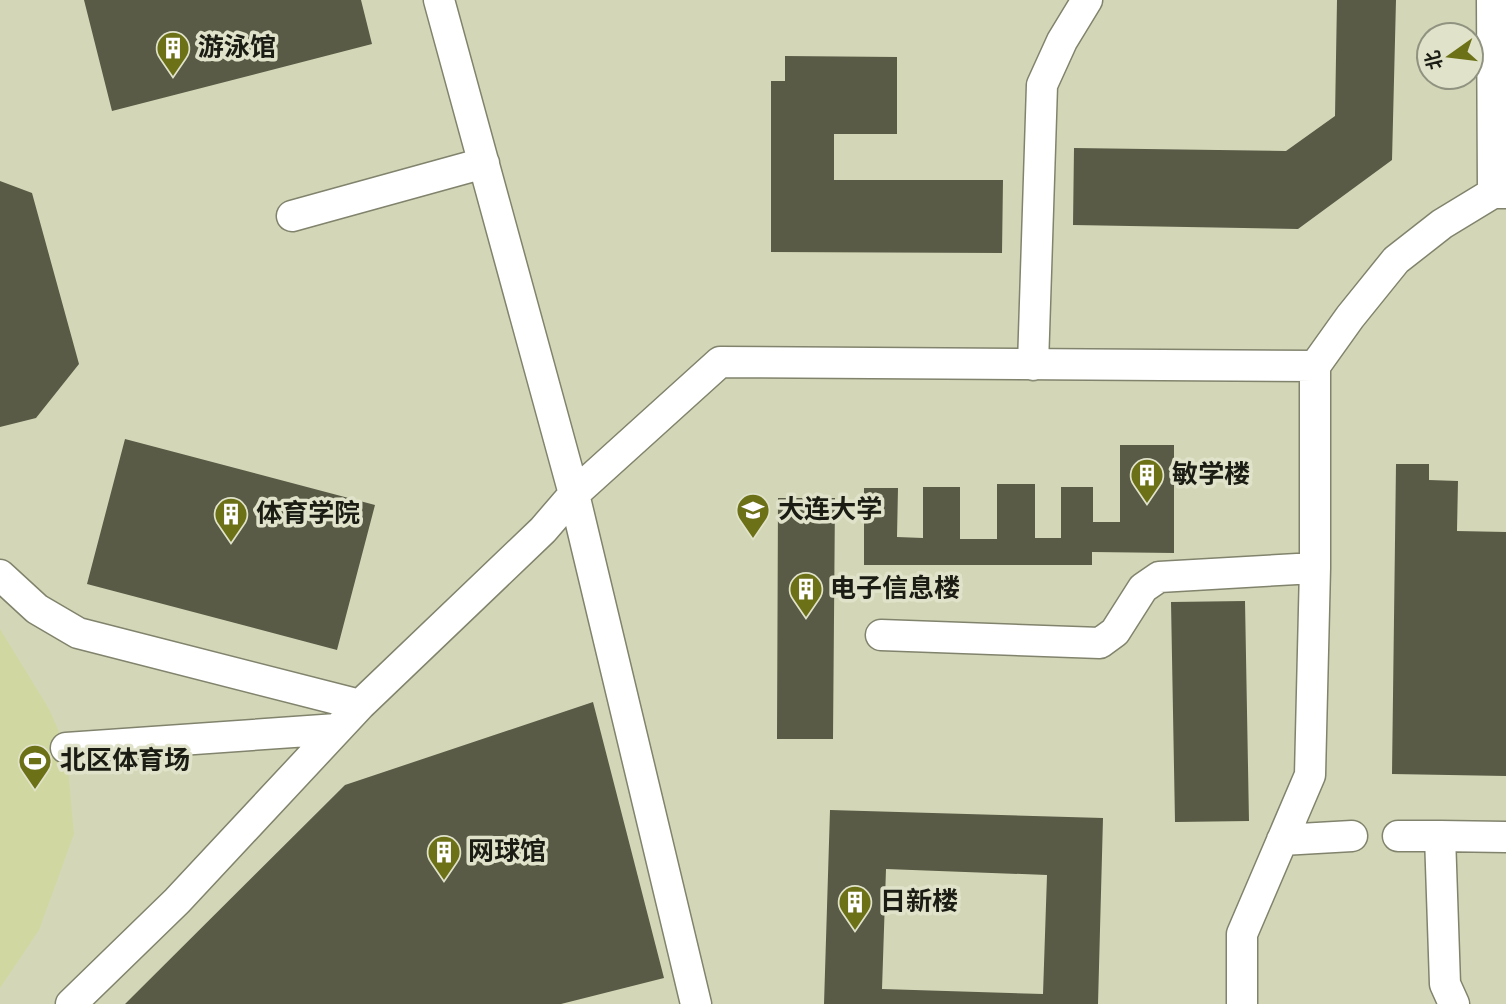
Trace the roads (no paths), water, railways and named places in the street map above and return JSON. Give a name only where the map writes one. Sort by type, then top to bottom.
[{"type":"street","points":[[439,0],[574,494],[696,1004]]},
{"type":"street","points":[[1033,365],[1042,85],[1062,41],[1087,0]]},
{"type":"street","points":[[1242,1004],[1242,934],[1310,775],[1315,568],[1315,366],[1396,260],[1442,224],[1500,193],[1492,0]]},
{"type":"street","points":[[292,216],[484,163]]},
{"type":"street","points":[[71,1004],[177,901],[360,705],[543,530],[574,494],[720,362],[1315,366]]},
{"type":"street","points":[[881,635],[1100,643],[1115,632],[1143,588],[1159,578],[1315,568]]},
{"type":"street","points":[[0,575],[37,609],[78,633],[360,705]]},
{"type":"street","points":[[66,748],[337,729]]},
{"type":"street","points":[[1282,840],[1352,836]]},
{"type":"street","points":[[1398,836],[1506,837]]},
{"type":"street","points":[[1440,836],[1445,984],[1454,1004]]},
{"type":"place","name":"游泳馆","points":[[173,78]]},
{"type":"place","name":"敏学楼","points":[[1147,505]]},
{"type":"place","name":"大连大学","points":[[753,540]]},
{"type":"place","name":"体育学院","points":[[231,544]]},
{"type":"place","name":"电子信息楼","points":[[806,619]]},
{"type":"place","name":"北区体育场","points":[[35,791]]},
{"type":"place","name":"网球馆","points":[[444,882]]},
{"type":"place","name":"日新楼","points":[[855,932]]}]
